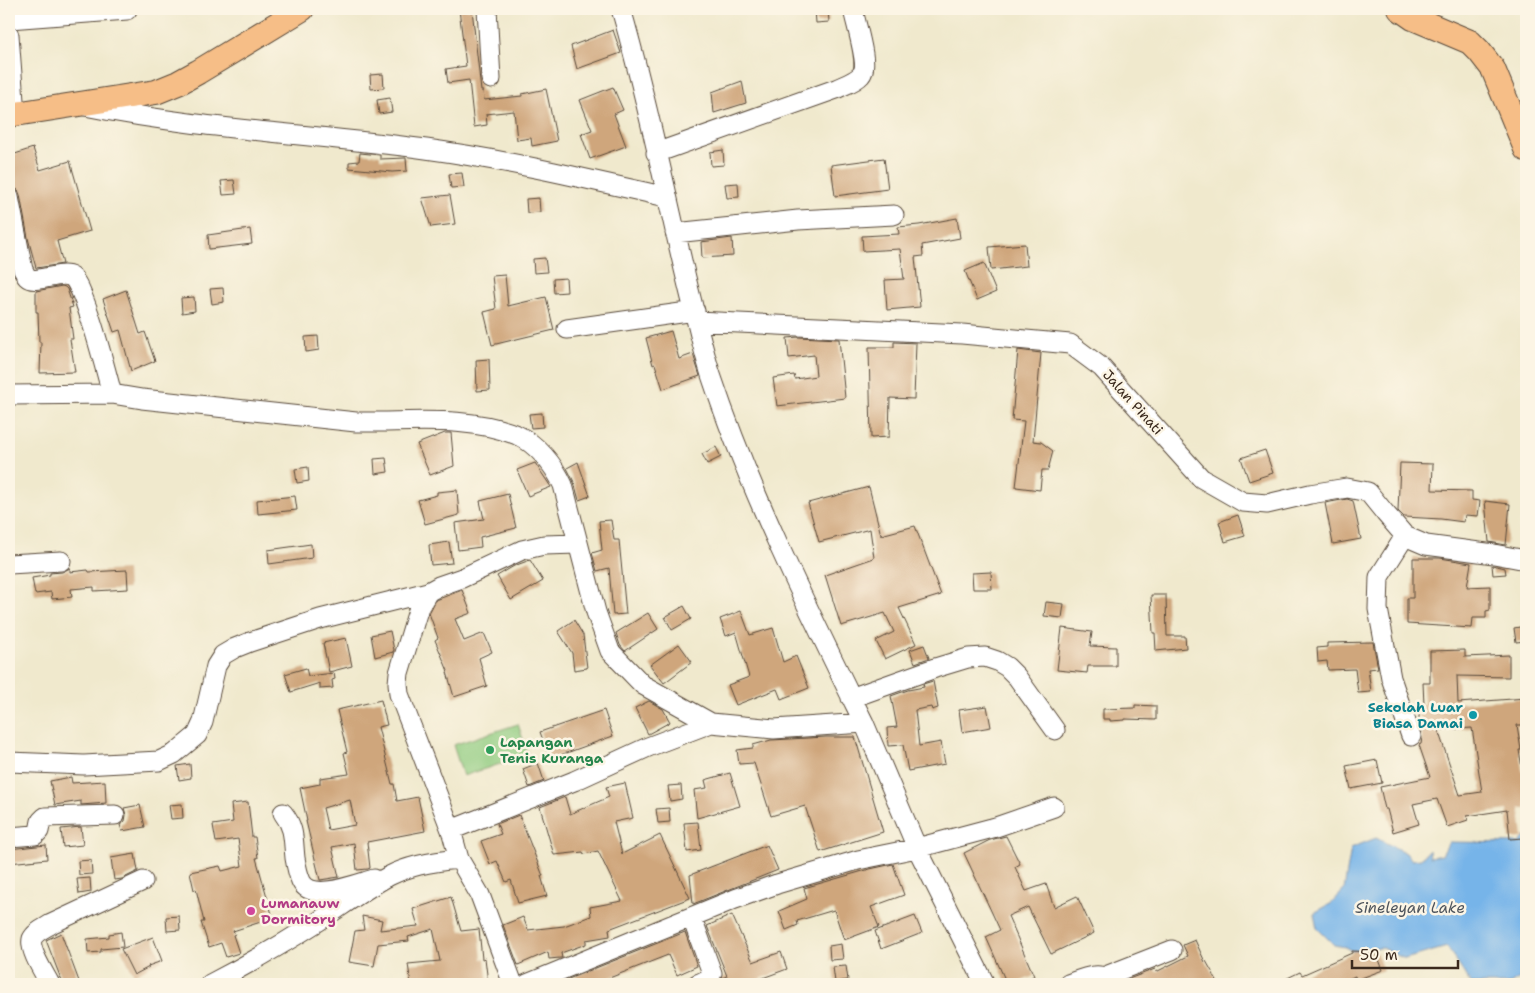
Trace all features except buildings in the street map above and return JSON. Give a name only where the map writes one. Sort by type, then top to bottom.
[{"type":"main road","points":[[12,115],[156,92],[178,83],[243,46],[302,9]]},
{"type":"main road","points":[[1400,9],[1413,18],[1470,42],[1479,51],[1493,69],[1526,149]]},
{"type":"street","points":[[487,9],[491,79]]},
{"type":"street","points":[[621,9],[632,46],[666,197],[710,373],[737,447],[775,538],[864,723],[917,848],[985,984]]},
{"type":"street","points":[[656,153],[836,89],[859,77],[864,72],[864,62],[853,9]]},
{"type":"street","points":[[9,19],[127,10]]},
{"type":"street","points":[[9,35],[12,115]]},
{"type":"street","points":[[78,105],[125,114],[426,150],[565,174],[666,197]]},
{"type":"street","points":[[9,197],[23,270],[27,277],[32,279],[64,274],[72,277],[77,283],[87,306],[112,394]]},
{"type":"street","points":[[675,233],[798,220],[894,215]]},
{"type":"street","name":"Jalan Pinati","points":[[568,329],[696,316],[962,334],[1070,344],[1101,366],[1201,478],[1243,502],[1267,504],[1347,488],[1368,492],[1405,536],[1426,545],[1526,560]]},
{"type":"street","points":[[9,395],[112,394],[142,399],[356,422],[392,423],[423,421],[472,424],[518,436],[529,442],[558,473],[563,485],[596,612],[610,651],[643,685],[711,723],[774,729],[864,723]]},
{"type":"street","points":[[1405,536],[1379,577],[1378,609],[1391,678],[1411,736]]},
{"type":"street","points":[[9,762],[84,765],[159,760],[174,754],[197,735],[203,722],[216,666],[222,656],[235,648],[320,619],[428,592],[522,550],[544,545],[578,544]]},
{"type":"street","points":[[9,564],[61,561]]},
{"type":"street","points":[[428,592],[419,608],[406,645],[399,673],[400,694],[455,841],[459,859],[480,895],[513,984]]},
{"type":"street","points":[[852,698],[968,658],[985,657],[1007,667],[1017,677],[1055,730]]},
{"type":"street","points":[[451,830],[574,781],[648,746],[711,723]]},
{"type":"street","points":[[527,984],[735,899],[777,884],[858,860],[917,848],[996,827],[1054,807]]},
{"type":"street","points":[[283,813],[294,834],[296,858],[301,880],[311,891],[332,890],[389,876],[408,868],[459,859]]},
{"type":"street","points":[[9,837],[35,835],[39,831],[41,821],[45,817],[115,815]]},
{"type":"street","points":[[210,984],[244,976],[317,922],[389,876]]},
{"type":"street","points":[[50,984],[32,948],[32,939],[37,933],[51,924],[143,881]]},
{"type":"street","points":[[692,918],[712,973],[705,980],[697,984]]},
{"type":"street","points":[[1068,984],[1098,975],[1106,981],[1172,950]]},
{"type":"green space","name":"Lapangan Tenis Kuranga","points":[[518,724],[528,755],[463,776],[453,745]]},
{"type":"water","name":"Sineleyan Lake","points":[[1526,836],[1526,974],[1510,984],[1471,984],[1447,947],[1405,959],[1382,948],[1352,951],[1345,947],[1334,945],[1317,928],[1314,913],[1332,903],[1344,890],[1351,848],[1376,838],[1406,853],[1412,860],[1421,859],[1429,850],[1430,857],[1442,855],[1449,842],[1519,843]]},
{"type":"place","name":"Sekolah Luar Biasa Damai","points":[[1473,715]]},
{"type":"place","name":"Lapangan Tenis Kuranga","points":[[490,750]]},
{"type":"place","name":"Lumanauw Dormitory","points":[[251,911]]}]
